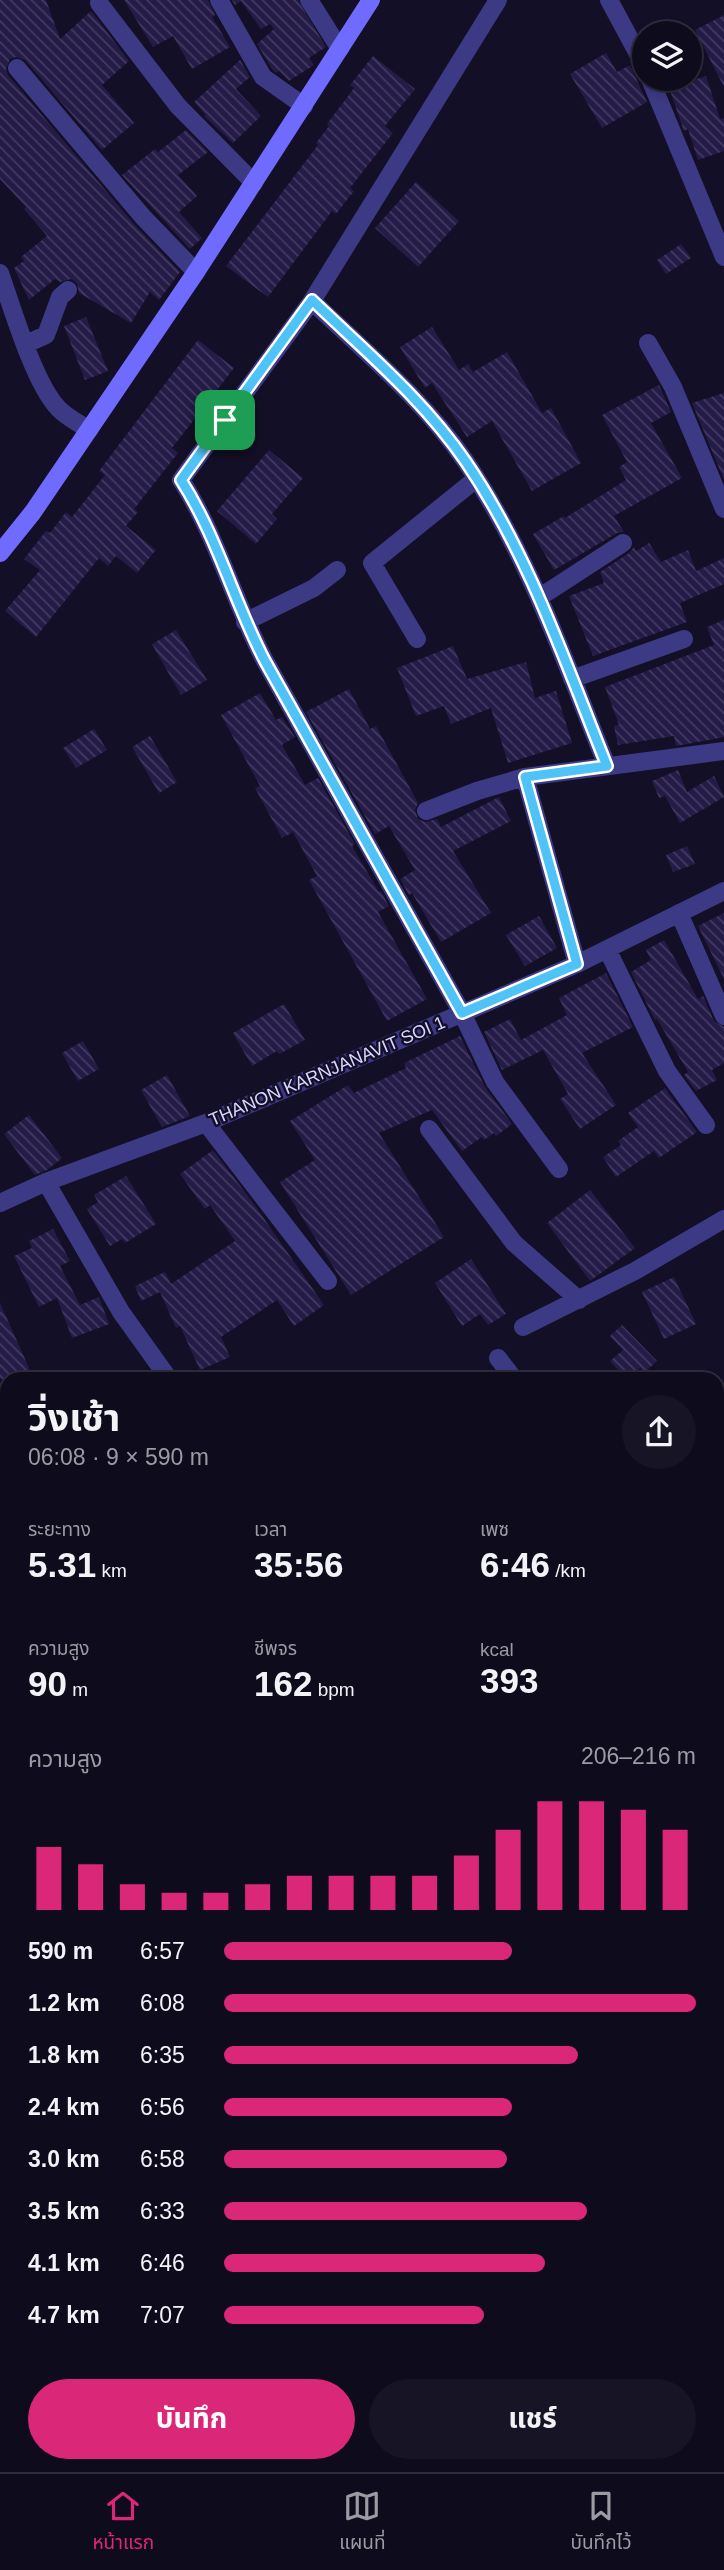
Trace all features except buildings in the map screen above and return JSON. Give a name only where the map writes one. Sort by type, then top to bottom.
[{"type":"street","points":[[219,0],[263,77],[304,106]]},
{"type":"street","points":[[309,0],[340,49]]},
{"type":"street","points":[[0,553],[33,512],[197,272],[372,0]]},
{"type":"street","points":[[498,0],[312,300],[181,480],[200,510],[245,622],[462,1013],[495,1082],[559,1169]]},
{"type":"street","points":[[609,0],[632,41]]},
{"type":"street","points":[[99,3],[178,106],[254,183]]},
{"type":"street","points":[[17,68],[143,217],[197,272]]},
{"type":"street","points":[[655,91],[724,257]]},
{"type":"street","points":[[0,273],[26,344],[55,406],[89,430]]},
{"type":"street","points":[[26,344],[47,335],[60,297],[68,290]]},
{"type":"street","points":[[312,300],[418,402],[465,461],[506,529],[540,597],[607,766]]},
{"type":"street","points":[[648,343],[673,387],[724,509]]},
{"type":"street","points":[[417,639],[372,563],[476,479]]},
{"type":"street","points":[[540,597],[622,543]]},
{"type":"street","points":[[245,622],[314,588],[337,570]]},
{"type":"street","points":[[572,679],[684,639]]},
{"type":"street","points":[[426,811],[477,791],[525,777],[724,751]]},
{"type":"street","points":[[525,777],[577,964]]},
{"type":"street","name":"THANON KARNJANAVIT SOI 1","points":[[0,1203],[46,1182],[206,1123],[577,964],[724,891]]},
{"type":"street","points":[[679,913],[724,1016]]},
{"type":"street","points":[[607,949],[667,1071],[706,1125]]},
{"type":"street","points":[[206,1123],[328,1281]]},
{"type":"street","points":[[429,1129],[514,1243],[579,1300]]},
{"type":"street","points":[[46,1182],[121,1312],[164,1372]]},
{"type":"street","points":[[523,1327],[635,1271],[724,1219]]},
{"type":"street","points":[[498,1358],[508,1372]]},
{"type":"route","points":[[312,300],[418,402],[465,461],[506,529],[540,597],[607,766],[525,777],[577,964],[462,1013],[265,661],[245,622],[200,510],[181,480],[225,420],[312,300]]}]
